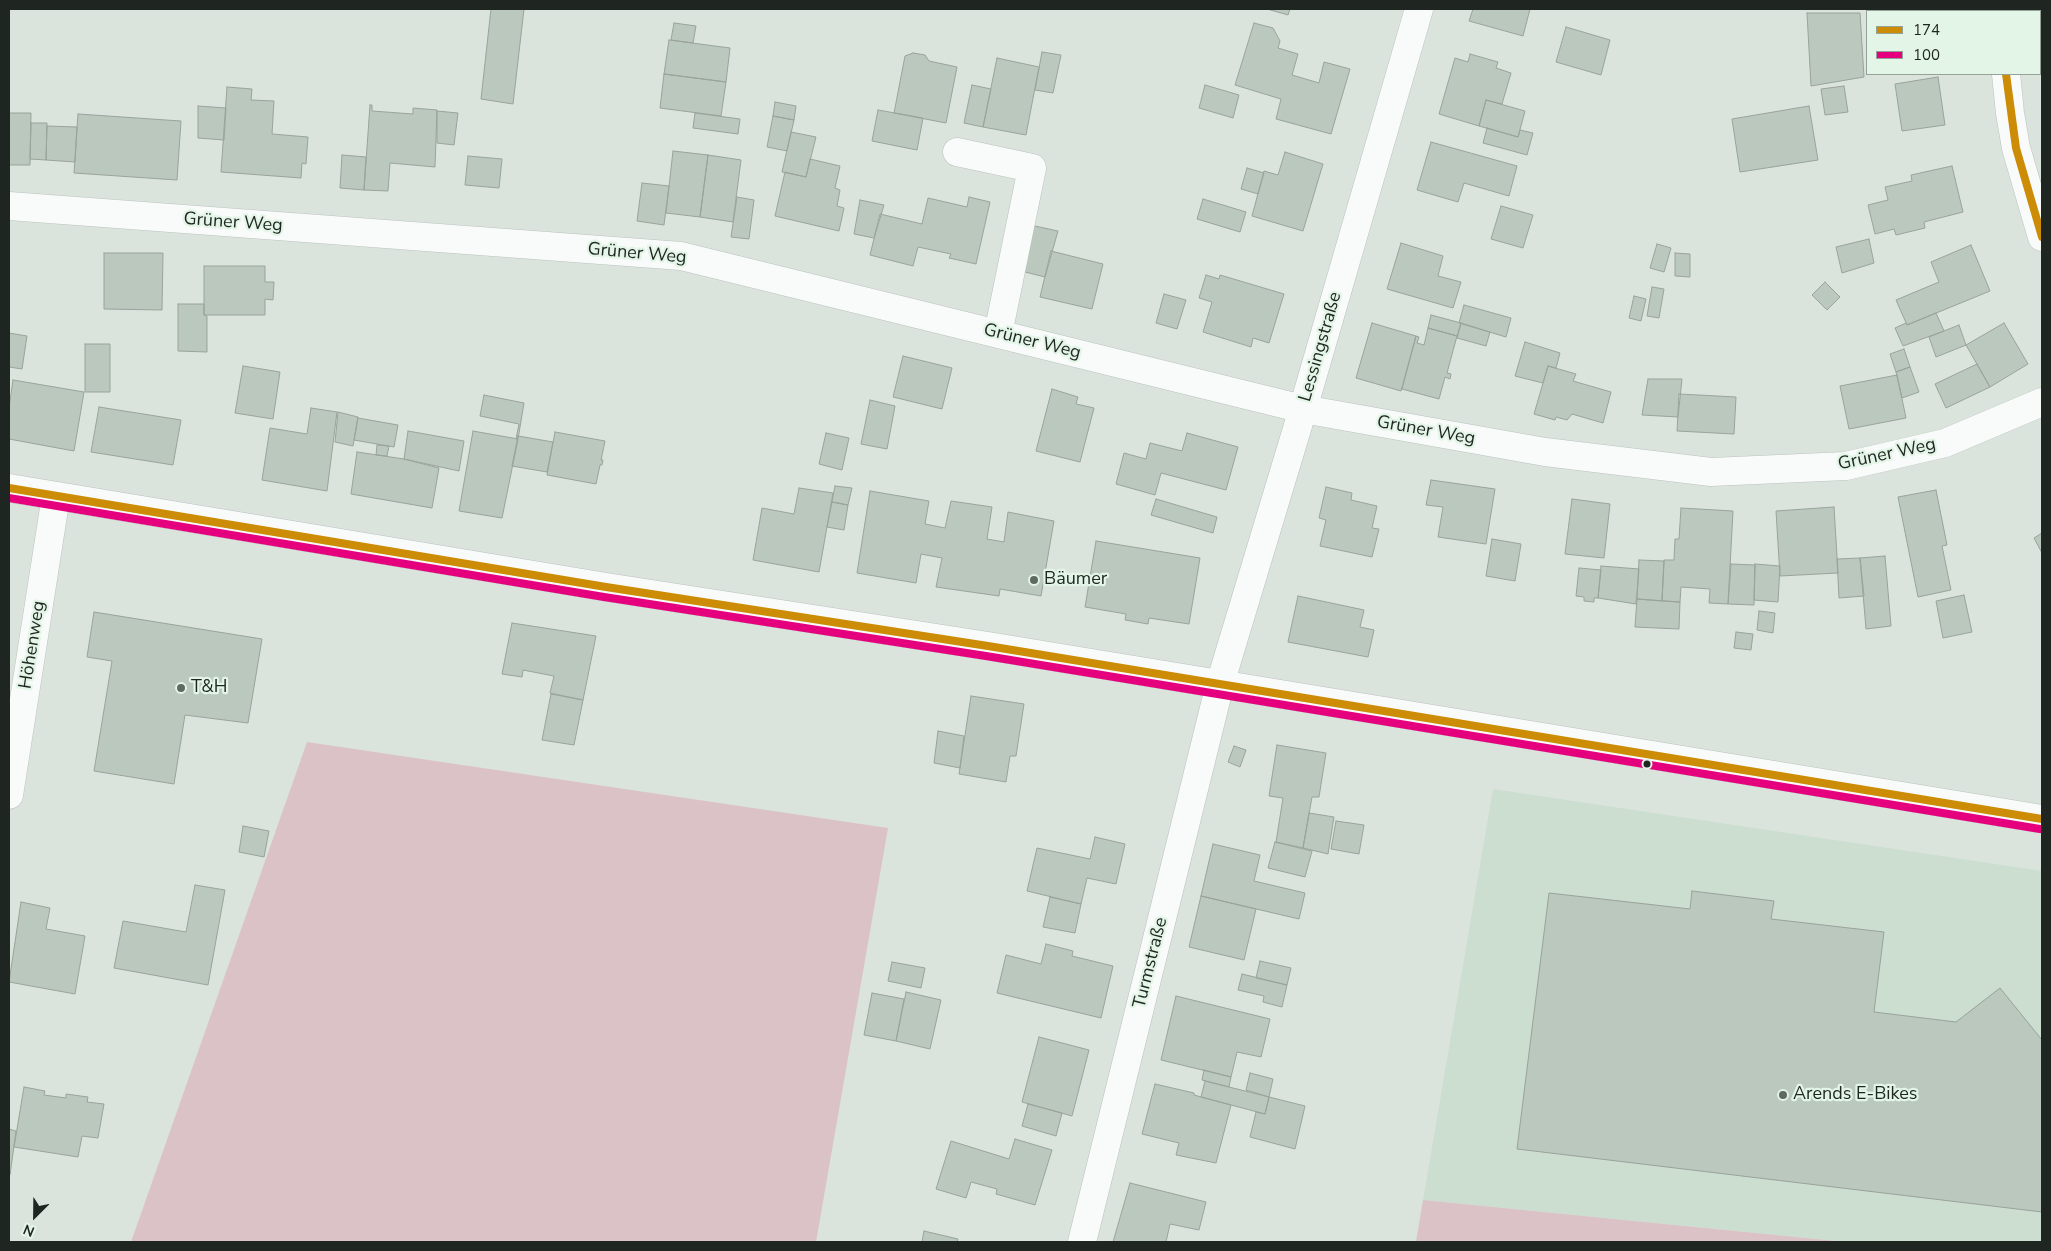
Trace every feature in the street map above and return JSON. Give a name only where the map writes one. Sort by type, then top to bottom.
[{"type":"street","name":"Lessingstraße","points":[[1220,684],[1303,409],[1419,9]]},
{"type":"street","points":[[2006,75],[2016,148],[2042,237]]},
{"type":"street","points":[[957,152],[1032,168],[998,334]]},
{"type":"street","name":"Grüner Weg","points":[[9,206],[681,256],[1303,409],[1545,452],[1711,472],[1846,466],[1945,443],[2042,402]]},
{"type":"street","points":[[9,488],[606,587],[1220,684],[2042,819]]},
{"type":"street","name":"Höhenweg","points":[[9,795],[56,496]]},
{"type":"street","name":"Turmstraße","points":[[1082,1242],[1220,684]]},
{"type":"shaded area","points":[[307,742],[888,828],[816,1242],[131,1242]]},
{"type":"shaded area","points":[[1493,789],[2042,871],[2042,1242],[1846,1242],[1423,1200]]},
{"type":"shaded area","points":[[1423,1200],[1846,1242],[1416,1242]]},
{"type":"building","points":[[491,9],[524,9],[513,104],[481,99]]},
{"type":"building","points":[[1267,9],[1290,9],[1288,15]]},
{"type":"building","points":[[1473,9],[1530,9],[1523,36],[1469,21]]},
{"type":"building","points":[[1886,9],[1928,9],[1928,10]]},
{"type":"building","points":[[1807,13],[1860,13],[1864,77],[1811,86]]},
{"type":"building","points":[[674,23],[696,26],[693,43],[671,40]]},
{"type":"building","points":[[1254,23],[1273,28],[1280,41],[1278,48],[1298,54],[1292,75],[1319,83],[1324,62],[1350,69],[1331,134],[1276,119],[1281,99],[1235,85]]},
{"type":"building","points":[[1566,27],[1610,40],[1601,75],[1556,62]]},
{"type":"building","points":[[669,40],[730,48],[726,82],[664,74]]},
{"type":"building","points":[[1042,52],[1061,55],[1053,93],[1035,90]]},
{"type":"building","points":[[913,53],[925,55],[929,61],[957,67],[946,123],[894,113],[905,56]]},
{"type":"building","points":[[1470,54],[1498,62],[1496,68],[1511,73],[1502,104],[1486,100],[1479,126],[1439,114],[1455,58],[1468,62]]},
{"type":"building","points":[[997,58],[1039,67],[1026,135],[983,127]]},
{"type":"building","points":[[664,74],[726,82],[721,116],[660,108]]},
{"type":"building","points":[[1938,77],[1945,125],[1902,131],[1895,84]]},
{"type":"building","points":[[972,85],[991,89],[983,127],[964,123]]},
{"type":"building","points":[[1205,85],[1239,95],[1233,118],[1199,108]]},
{"type":"building","points":[[1844,86],[1848,112],[1825,115],[1821,89]]},
{"type":"building","points":[[227,87],[252,89],[251,100],[274,101],[272,134],[308,137],[306,164],[302,163],[301,178],[221,172]]},
{"type":"building","points":[[1486,100],[1525,111],[1518,137],[1479,126]]},
{"type":"building","points":[[775,102],[796,106],[794,120],[773,116]]},
{"type":"building","points":[[370,105],[372,105],[372,111],[413,114],[413,108],[437,110],[435,167],[390,163],[388,191],[364,190]]},
{"type":"building","points":[[198,106],[226,108],[224,140],[198,138]]},
{"type":"building","points":[[1809,106],[1818,160],[1740,172],[1732,119]]},
{"type":"building","points":[[878,110],[923,118],[917,150],[872,141]]},
{"type":"building","points":[[437,111],[458,113],[454,145],[437,143]]},
{"type":"building","points":[[9,113],[31,113],[30,165],[9,165]]},
{"type":"building","points":[[695,113],[740,119],[738,134],[693,128]]},
{"type":"building","points":[[78,114],[181,121],[177,180],[74,173]]},
{"type":"building","points":[[773,116],[794,120],[787,151],[767,147]]},
{"type":"building","points":[[31,123],[47,123],[46,160],[30,159]]},
{"type":"building","points":[[47,126],[77,127],[75,162],[46,160]]},
{"type":"building","points":[[1487,128],[1518,137],[1520,130],[1533,133],[1527,155],[1483,143]]},
{"type":"building","points":[[791,132],[816,137],[806,177],[782,172]]},
{"type":"building","points":[[1431,142],[1517,166],[1509,196],[1464,183],[1458,202],[1417,190]]},
{"type":"building","points":[[673,151],[708,155],[700,217],[666,213]]},
{"type":"building","points":[[1285,152],[1323,164],[1303,231],[1252,216],[1264,171],[1278,175]]},
{"type":"building","points":[[342,155],[366,157],[364,190],[340,188]]},
{"type":"building","points":[[708,155],[741,160],[733,222],[700,217]]},
{"type":"building","points":[[468,156],[502,159],[499,188],[465,185]]},
{"type":"building","points":[[810,159],[840,166],[835,188],[840,190],[837,206],[844,208],[839,231],[775,216],[785,172],[806,177]]},
{"type":"building","points":[[1952,166],[1963,212],[1924,222],[1925,228],[1896,235],[1894,229],[1875,234],[1868,205],[1888,200],[1885,187],[1912,181],[1911,175]]},
{"type":"building","points":[[1247,168],[1264,173],[1258,194],[1241,189]]},
{"type":"building","points":[[642,183],[669,186],[664,225],[637,221]]},
{"type":"building","points":[[737,197],[754,200],[749,239],[731,237]]},
{"type":"building","points":[[969,197],[990,202],[976,264],[949,258],[951,254],[918,247],[913,266],[870,255],[880,214],[922,224],[928,198],[967,207]]},
{"type":"building","points":[[1203,199],[1246,212],[1240,232],[1197,219]]},
{"type":"building","points":[[860,200],[884,205],[874,238],[854,234]]},
{"type":"building","points":[[1501,206],[1533,215],[1523,248],[1491,239]]},
{"type":"building","points":[[1030,225],[1058,231],[1045,277],[1021,271]]},
{"type":"building","points":[[1869,239],[1874,263],[1842,273],[1836,247]]},
{"type":"building","points":[[1401,243],[1443,256],[1438,276],[1461,282],[1453,308],[1387,289]]},
{"type":"building","points":[[1657,244],[1671,248],[1664,272],[1650,268]]},
{"type":"building","points":[[1971,245],[1990,291],[1907,325],[1896,300],[1939,282],[1931,262]]},
{"type":"building","points":[[1051,251],[1103,264],[1092,309],[1040,297]]},
{"type":"building","points":[[104,253],[163,253],[162,310],[104,309]]},
{"type":"building","points":[[1675,253],[1690,254],[1690,277],[1675,276]]},
{"type":"building","points":[[204,266],[265,266],[265,282],[274,282],[273,300],[265,299],[265,315],[204,315]]},
{"type":"building","points":[[1206,275],[1219,279],[1220,275],[1284,294],[1269,343],[1253,338],[1251,347],[1203,332],[1212,302],[1199,298]]},
{"type":"building","points":[[1825,282],[1840,297],[1827,310],[1812,295]]},
{"type":"building","points":[[1652,287],[1664,289],[1659,318],[1647,316]]},
{"type":"building","points":[[1164,294],[1186,300],[1177,329],[1156,323]]},
{"type":"building","points":[[1634,296],[1646,299],[1641,321],[1629,318]]},
{"type":"building","points":[[178,304],[204,304],[204,315],[207,316],[207,352],[178,351]]},
{"type":"building","points":[[1464,305],[1511,318],[1506,337],[1459,323]]},
{"type":"building","points":[[1936,313],[1944,331],[1903,346],[1895,328]]},
{"type":"building","points":[[1431,315],[1461,323],[1457,336],[1428,328]]},
{"type":"building","points":[[1372,323],[1416,336],[1401,391],[1356,378]]},
{"type":"building","points":[[1461,323],[1490,332],[1486,346],[1457,338]]},
{"type":"building","points":[[2004,323],[2028,364],[1990,387],[1966,345]]},
{"type":"building","points":[[1959,325],[1966,345],[1936,357],[1929,337]]},
{"type":"building","points":[[1428,328],[1457,336],[1447,373],[1451,374],[1450,379],[1445,377],[1439,399],[1402,389],[1416,336],[1419,337],[1417,343],[1424,345]]},
{"type":"building","points":[[9,333],[27,336],[22,369],[9,367]]},
{"type":"building","points":[[1525,342],[1560,353],[1556,368],[1548,366],[1543,383],[1515,376]]},
{"type":"building","points":[[85,344],[110,344],[110,392],[85,392]]},
{"type":"building","points":[[1904,349],[1910,367],[1896,372],[1890,354]]},
{"type":"building","points":[[903,356],[952,368],[942,409],[893,397]]},
{"type":"building","points":[[1977,364],[1990,387],[1946,408],[1935,384]]},
{"type":"building","points":[[243,366],[280,372],[273,419],[235,413]]},
{"type":"building","points":[[1548,366],[1576,374],[1573,381],[1611,392],[1603,423],[1572,414],[1567,420],[1556,417],[1555,420],[1534,414]]},
{"type":"building","points":[[1910,367],[1919,392],[1902,398],[1896,372]]},
{"type":"building","points":[[1897,375],[1906,418],[1849,429],[1840,386]]},
{"type":"building","points":[[1648,379],[1682,379],[1678,417],[1642,415]]},
{"type":"building","points":[[13,380],[84,392],[74,451],[9,439],[9,408]]},
{"type":"building","points":[[1052,389],[1078,397],[1076,404],[1094,408],[1080,462],[1036,451]]},
{"type":"building","points":[[1679,394],[1736,397],[1734,434],[1677,431]]},
{"type":"building","points":[[484,395],[524,403],[518,439],[516,439],[519,424],[480,416]]},
{"type":"building","points":[[870,400],[895,406],[887,449],[861,444]]},
{"type":"building","points":[[99,407],[181,420],[173,465],[91,452]]},
{"type":"building","points":[[311,408],[337,412],[327,491],[262,480],[270,428],[307,434]]},
{"type":"building","points":[[338,412],[358,417],[353,446],[335,442]]},
{"type":"building","points":[[358,418],[398,425],[394,447],[354,440]]},
{"type":"building","points":[[408,431],[464,441],[459,471],[404,459]]},
{"type":"building","points":[[473,431],[518,439],[502,518],[459,511]]},
{"type":"building","points":[[555,432],[605,441],[601,460],[603,460],[602,465],[600,465],[596,484],[547,475]]},
{"type":"building","points":[[826,433],[849,438],[842,470],[819,464]]},
{"type":"building","points":[[1187,433],[1238,447],[1226,490],[1161,473],[1155,495],[1116,484],[1124,453],[1146,459],[1150,443],[1182,451]]},
{"type":"building","points":[[518,436],[553,442],[547,472],[512,466]]},
{"type":"building","points":[[377,445],[389,446],[387,456],[376,455]]},
{"type":"building","points":[[357,452],[404,459],[439,468],[432,508],[351,494]]},
{"type":"building","points":[[1431,480],[1495,489],[1486,544],[1438,537],[1443,507],[1426,505]]},
{"type":"building","points":[[835,486],[852,488],[848,505],[832,502]]},
{"type":"building","points":[[1326,487],[1352,493],[1351,500],[1377,506],[1372,528],[1379,529],[1372,557],[1320,546],[1326,520],[1319,518]]},
{"type":"building","points":[[799,488],[833,493],[819,572],[753,560],[762,508],[794,514]]},
{"type":"building","points":[[1936,490],[1947,545],[1942,546],[1951,590],[1918,597],[1898,497]]},
{"type":"building","points":[[870,491],[929,501],[925,524],[945,528],[951,501],[992,507],[987,539],[1004,542],[1008,512],[1054,521],[1041,596],[1000,589],[999,596],[936,587],[942,558],[921,554],[916,583],[857,573]]},
{"type":"building","points":[[1156,499],[1217,517],[1213,533],[1151,515]]},
{"type":"building","points":[[1572,499],[1610,504],[1604,558],[1565,554]]},
{"type":"building","points":[[832,502],[848,505],[844,530],[827,527]]},
{"type":"building","points":[[1834,507],[1838,573],[1780,576],[1776,511]]},
{"type":"building","points":[[1681,508],[1733,511],[1728,604],[1709,603],[1710,589],[1681,587],[1680,602],[1662,601],[1664,560],[1674,560],[1675,539],[1679,539]]},
{"type":"building","points":[[2042,533],[2042,553],[2034,538]]},
{"type":"building","points":[[1492,539],[1521,544],[1515,581],[1486,576]]},
{"type":"building","points":[[1096,541],[1200,558],[1189,624],[1149,618],[1148,624],[1125,620],[1126,614],[1085,607]]},
{"type":"building","points":[[1885,556],[1891,626],[1866,629],[1860,558]]},
{"type":"building","points":[[1860,558],[1864,596],[1839,598],[1837,559]]},
{"type":"building","points":[[1639,560],[1664,561],[1662,601],[1637,599]]},
{"type":"building","points":[[1731,564],[1755,565],[1754,605],[1728,604]]},
{"type":"building","points":[[1755,564],[1780,566],[1778,602],[1754,600]]},
{"type":"building","points":[[1601,566],[1639,569],[1636,604],[1598,598]]},
{"type":"building","points":[[1579,568],[1601,570],[1598,598],[1594,598],[1594,602],[1584,601],[1584,597],[1576,596]]},
{"type":"building","points":[[1964,595],[1972,632],[1943,638],[1936,601]]},
{"type":"building","points":[[1298,596],[1364,610],[1360,627],[1374,630],[1368,657],[1288,642]]},
{"type":"building","points":[[1637,599],[1680,602],[1679,629],[1635,627]]},
{"type":"building","points":[[1759,611],[1775,613],[1773,633],[1757,630]]},
{"type":"building","name":"T&H","points":[[94,612],[262,639],[248,723],[185,715],[174,784],[94,771],[112,661],[87,657]]},
{"type":"building","points":[[512,623],[596,636],[583,700],[550,693],[554,676],[523,670],[522,677],[502,674]]},
{"type":"building","points":[[1736,632],[1753,634],[1751,650],[1734,648]]},
{"type":"building","points":[[551,694],[583,700],[574,745],[542,740]]},
{"type":"building","points":[[971,696],[1024,704],[1016,756],[1010,756],[1006,782],[959,774]]},
{"type":"building","points":[[938,731],[964,736],[960,768],[934,763]]},
{"type":"building","points":[[1277,745],[1326,753],[1319,797],[1312,797],[1303,848],[1276,842],[1283,798],[1269,796]]},
{"type":"building","points":[[1234,746],[1246,750],[1240,767],[1228,762]]},
{"type":"building","points":[[1309,813],[1334,817],[1328,854],[1303,848]]},
{"type":"building","points":[[1336,821],[1364,825],[1359,854],[1331,849]]},
{"type":"building","points":[[243,826],[269,831],[264,857],[239,852]]},
{"type":"building","points":[[1095,837],[1125,844],[1116,884],[1087,878],[1081,904],[1027,891],[1037,848],[1090,859]]},
{"type":"building","points":[[1275,842],[1312,851],[1305,877],[1268,868]]},
{"type":"building","points":[[1213,844],[1260,855],[1254,881],[1305,893],[1299,919],[1201,896]]},
{"type":"building","points":[[195,885],[225,890],[208,985],[114,968],[123,921],[186,932]]},
{"type":"building","name":"Arends E-Bikes","points":[[1692,891],[1774,901],[1771,919],[1884,932],[1874,1012],[1956,1022],[2000,988],[2042,1040],[2042,1212],[1517,1149],[1549,893],[1690,909]]},
{"type":"building","points":[[1201,896],[1256,909],[1244,960],[1189,947]]},
{"type":"building","points":[[1050,897],[1081,904],[1075,933],[1043,927]]},
{"type":"building","points":[[21,902],[50,908],[46,929],[85,936],[75,994],[9,982]]},
{"type":"building","points":[[1046,944],[1073,951],[1072,956],[1113,966],[1101,1018],[997,993],[1006,955],[1041,964]]},
{"type":"building","points":[[1260,961],[1291,968],[1287,985],[1256,978]]},
{"type":"building","points":[[892,962],[925,968],[921,988],[888,981]]},
{"type":"building","points":[[1242,974],[1287,985],[1282,1007],[1263,1002],[1264,996],[1238,990]]},
{"type":"building","points":[[906,992],[941,1000],[930,1049],[896,1041]]},
{"type":"building","points":[[872,993],[904,999],[896,1041],[864,1035]]},
{"type":"building","points":[[1176,996],[1270,1019],[1261,1057],[1237,1052],[1231,1077],[1161,1060]]},
{"type":"building","points":[[1039,1037],[1089,1050],[1072,1116],[1022,1102]]},
{"type":"building","points":[[1204,1070],[1231,1077],[1229,1087],[1202,1080]]},
{"type":"building","points":[[1250,1073],[1273,1079],[1269,1097],[1246,1090]]},
{"type":"building","points":[[1205,1081],[1269,1097],[1265,1114],[1201,1097]]},
{"type":"building","points":[[1155,1084],[1194,1093],[1194,1095],[1231,1105],[1216,1163],[1176,1155],[1179,1143],[1142,1134]]},
{"type":"building","points":[[24,1087],[45,1091],[44,1095],[66,1098],[66,1094],[88,1097],[87,1102],[104,1104],[98,1138],[82,1136],[78,1157],[14,1147]]},
{"type":"building","points":[[1269,1097],[1305,1106],[1295,1149],[1250,1137],[1256,1112],[1265,1114]]},
{"type":"building","points":[[1028,1104],[1062,1113],[1056,1136],[1022,1126]]},
{"type":"building","points":[[9,1129],[16,1131],[10,1175],[9,1175]]},
{"type":"building","points":[[1015,1139],[1052,1150],[1035,1205],[996,1194],[997,1189],[971,1182],[966,1198],[936,1189],[951,1141],[1009,1159]]},
{"type":"building","points":[[1130,1183],[1206,1202],[1199,1230],[1170,1224],[1166,1242],[1113,1242]]},
{"type":"building","points":[[924,1231],[958,1239],[957,1242],[922,1242]]},
{"type":"transit line","name":"174","points":[[2006,75],[2016,148],[2042,237]]},
{"type":"transit line","name":"174","points":[[9,488],[606,587],[988,646],[2042,819]]},
{"type":"transit line","name":"100","points":[[9,498],[604,597],[986,656],[2040,829]]},
{"type":"place","name":"Bäumer","points":[[1034,580]]},
{"type":"place","name":"T&H","points":[[181,688]]},
{"type":"place","name":"Arends E-Bikes","points":[[1783,1095]]}]
